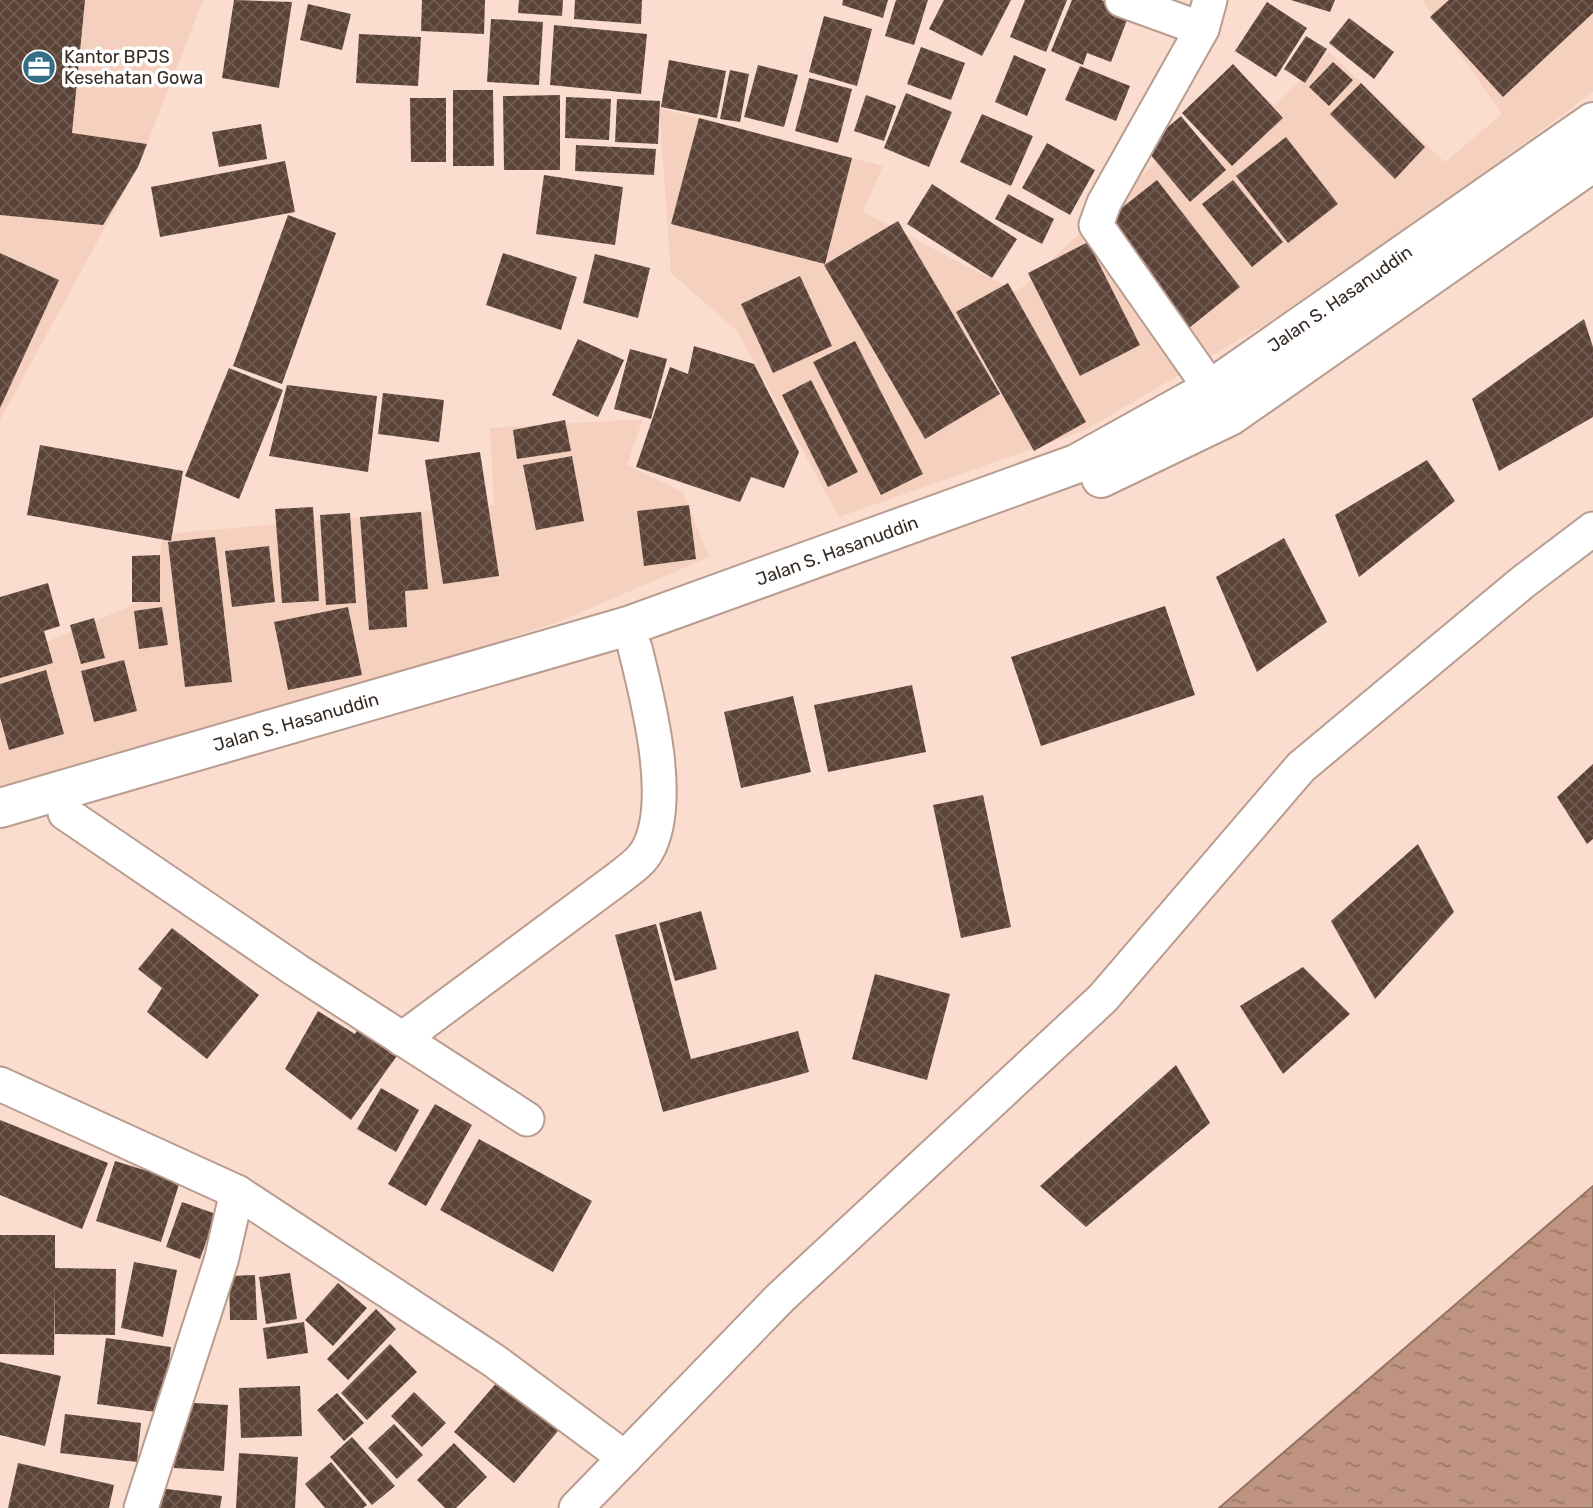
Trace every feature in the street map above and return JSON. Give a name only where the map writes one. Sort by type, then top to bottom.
[{"type":"highway","name":"Jalan S. Hasanuddin","points":[[0,808],[628,626],[1076,464],[1211,389],[1593,122]]},
{"type":"highway","name":"Jalan S. Hasanuddin","points":[[0,835],[65,813],[635,648],[1085,485],[1230,416],[1593,162]]},
{"type":"street","points":[[1122,0],[1206,14],[1104,203],[1096,225],[1211,389]]},
{"type":"street","points":[[576,1508],[780,1298],[1103,998],[1301,767],[1523,582],[1593,529]]},
{"type":"street","points":[[402,1039],[598,894],[642,859],[649,849],[660,798],[650,708],[635,648]]},
{"type":"street","points":[[65,813],[402,1039],[527,1119]]},
{"type":"street","points":[[0,1084],[237,1192],[493,1360],[625,1458]]},
{"type":"street","points":[[141,1508],[221,1261],[237,1192]]},
{"type":"shaded area","points":[[0,0],[203,0],[138,167],[0,420]]},
{"type":"shaded area","points":[[1422,0],[1593,0],[1593,92],[1340,280],[1086,430],[839,517],[737,331],[671,273],[659,108],[883,166],[863,212],[1017,292],[1157,161],[1193,152],[1256,90],[1275,106],[1329,52],[1445,162],[1502,114]]},
{"type":"shaded area","points":[[643,419],[627,465],[683,492],[709,557],[561,621],[0,804],[0,662],[151,597],[164,534],[494,505],[490,428]]},
{"type":"water","points":[[1593,1186],[1593,1508],[1219,1508]]},
{"type":"building","name":"Kantor BPJS Kesehatan Gowa","points":[[0,0],[85,0],[72,133],[147,144],[138,167],[103,225],[0,215]]},
{"type":"building","points":[[234,0],[292,2],[279,88],[222,78]]},
{"type":"building","points":[[422,0],[485,0],[484,34],[421,31]]},
{"type":"building","points":[[519,0],[563,0],[562,16],[518,13]]},
{"type":"building","points":[[575,0],[642,0],[641,24],[574,19]]},
{"type":"building","points":[[843,0],[888,0],[883,18],[842,5]]},
{"type":"building","points":[[896,0],[928,0],[914,45],[885,36]]},
{"type":"building","points":[[944,0],[1011,0],[982,56],[929,29]]},
{"type":"building","points":[[1025,0],[1067,0],[1046,52],[1010,37]]},
{"type":"building","points":[[1072,0],[1101,0],[1130,12],[1111,62],[1087,53],[1083,65],[1051,51]]},
{"type":"building","points":[[1291,0],[1335,0],[1330,12]]},
{"type":"building","points":[[1449,0],[1593,0],[1593,13],[1503,97],[1430,17]]},
{"type":"building","points":[[1267,2],[1307,28],[1276,77],[1235,51]]},
{"type":"building","points":[[308,4],[351,14],[342,50],[300,40]]},
{"type":"building","points":[[824,16],[872,29],[857,86],[809,72]]},
{"type":"building","points":[[1349,18],[1394,52],[1374,79],[1329,43]]},
{"type":"building","points":[[491,19],[543,22],[539,85],[487,82]]},
{"type":"building","points":[[554,25],[647,34],[641,94],[550,85]]},
{"type":"building","points":[[359,34],[421,37],[418,86],[356,83]]},
{"type":"building","points":[[1306,36],[1327,49],[1305,83],[1284,69]]},
{"type":"building","points":[[921,47],[965,63],[951,100],[907,84]]},
{"type":"building","points":[[1014,55],[1046,69],[1027,116],[995,102]]},
{"type":"building","points":[[669,60],[726,71],[717,118],[661,107]]},
{"type":"building","points":[[1333,62],[1353,80],[1329,106],[1309,87]]},
{"type":"building","points":[[1233,64],[1283,118],[1232,166],[1182,113]]},
{"type":"building","points":[[758,65],[798,75],[784,127],[744,117]]},
{"type":"building","points":[[1080,66],[1130,86],[1116,121],[1065,100]]},
{"type":"building","points":[[730,70],[749,74],[740,122],[720,119]]},
{"type":"building","points":[[809,78],[852,89],[838,143],[795,131]]},
{"type":"building","points":[[1361,83],[1425,147],[1395,179],[1330,114]]},
{"type":"building","points":[[453,90],[493,90],[494,166],[453,166]]},
{"type":"building","points":[[906,93],[952,112],[929,167],[884,148]]},
{"type":"building","points":[[560,95],[560,170],[504,170],[503,96]]},
{"type":"building","points":[[866,95],[896,106],[884,141],[854,131]]},
{"type":"building","points":[[566,97],[611,99],[609,140],[565,138]]},
{"type":"building","points":[[410,98],[446,98],[446,162],[411,162]]},
{"type":"building","points":[[617,99],[660,101],[658,144],[615,142]]},
{"type":"building","points":[[982,114],[1033,136],[1011,186],[960,162]]},
{"type":"building","points":[[1181,116],[1226,170],[1190,202],[1144,147]]},
{"type":"building","points":[[699,118],[852,158],[825,264],[671,224]]},
{"type":"building","points":[[261,124],[267,159],[219,167],[212,132]]},
{"type":"building","points":[[1286,137],[1338,204],[1288,243],[1236,176]]},
{"type":"building","points":[[1047,143],[1095,170],[1070,215],[1022,188]]},
{"type":"building","points":[[576,145],[656,149],[654,175],[575,171]]},
{"type":"building","points":[[285,161],[295,212],[160,237],[151,187]]},
{"type":"building","points":[[544,175],[623,187],[615,245],[536,234]]},
{"type":"building","points":[[1157,180],[1240,287],[1184,332],[1100,225]]},
{"type":"building","points":[[1233,180],[1283,242],[1252,267],[1202,204]]},
{"type":"building","points":[[932,184],[1017,239],[992,278],[907,224]]},
{"type":"building","points":[[1008,194],[1054,219],[1042,244],[995,219]]},
{"type":"building","points":[[288,215],[336,233],[282,384],[233,366]]},
{"type":"building","points":[[898,221],[1000,394],[925,439],[824,265]]},
{"type":"building","points":[[1088,242],[1140,345],[1080,376],[1028,273]]},
{"type":"building","points":[[0,253],[59,280],[0,408]]},
{"type":"building","points":[[503,253],[577,277],[561,330],[486,305]]},
{"type":"building","points":[[595,254],[650,268],[638,318],[583,303]]},
{"type":"building","points":[[800,276],[832,346],[773,373],[741,304]]},
{"type":"building","points":[[1008,283],[1086,422],[1034,451],[956,312]]},
{"type":"building","points":[[1584,319],[1593,347],[1593,417],[1499,471],[1472,399]]},
{"type":"building","points":[[578,339],[624,360],[598,417],[552,395]]},
{"type":"building","points":[[855,341],[923,474],[881,495],[813,362]]},
{"type":"building","points":[[694,346],[754,364],[799,452],[784,488],[751,477],[740,502],[636,467],[670,367],[688,374]]},
{"type":"building","points":[[630,349],[667,359],[651,419],[614,409]]},
{"type":"building","points":[[229,368],[283,390],[239,499],[185,476]]},
{"type":"building","points":[[811,380],[858,472],[828,487],[782,395]]},
{"type":"building","points":[[287,385],[377,396],[368,472],[269,456]]},
{"type":"building","points":[[383,393],[444,400],[439,442],[378,434]]},
{"type":"building","points":[[565,420],[571,451],[517,459],[513,430]]},
{"type":"building","points":[[40,445],[183,471],[171,541],[27,515]]},
{"type":"building","points":[[480,452],[499,576],[443,584],[425,460]]},
{"type":"building","points":[[572,456],[584,521],[536,530],[523,465]]},
{"type":"building","points":[[1427,460],[1455,501],[1359,577],[1335,515]]},
{"type":"building","points":[[689,505],[696,559],[644,566],[637,511]]},
{"type":"building","points":[[313,507],[319,601],[282,603],[275,509]]},
{"type":"building","points":[[421,512],[428,589],[405,591],[407,627],[369,630],[360,517]]},
{"type":"building","points":[[350,513],[356,603],[326,605],[320,515]]},
{"type":"building","points":[[215,537],[232,682],[185,687],[168,542]]},
{"type":"building","points":[[1284,538],[1327,622],[1257,672],[1216,577]]},
{"type":"building","points":[[269,546],[275,602],[232,607],[225,551]]},
{"type":"building","points":[[160,555],[160,602],[132,602],[132,556]]},
{"type":"building","points":[[48,583],[60,626],[44,631],[53,663],[0,678],[0,597]]},
{"type":"building","points":[[1165,606],[1195,695],[1041,746],[1011,657]]},
{"type":"building","points":[[162,607],[168,645],[139,649],[134,611]]},
{"type":"building","points":[[348,607],[362,675],[288,690],[274,622]]},
{"type":"building","points":[[94,618],[105,658],[81,664],[70,625]]},
{"type":"building","points":[[124,660],[137,711],[94,722],[81,671]]},
{"type":"building","points":[[46,670],[64,734],[9,750],[0,717],[0,684]]},
{"type":"building","points":[[912,685],[926,752],[828,772],[814,705]]},
{"type":"building","points":[[793,696],[811,772],[741,788],[724,712]]},
{"type":"building","points":[[1593,764],[1593,839],[1587,844],[1557,797]]},
{"type":"building","points":[[983,795],[1011,927],[961,938],[933,805]]},
{"type":"building","points":[[1418,844],[1454,912],[1375,999],[1331,921]]},
{"type":"building","points":[[701,911],[717,969],[675,981],[659,923]]},
{"type":"building","points":[[656,924],[691,1059],[798,1031],[809,1072],[663,1112],[615,935]]},
{"type":"building","points":[[172,928],[259,995],[207,1059],[147,1012],[162,988],[138,969]]},
{"type":"building","points":[[1303,967],[1350,1014],[1283,1074],[1240,1006]]},
{"type":"building","points":[[875,974],[950,994],[927,1080],[852,1059]]},
{"type":"building","points":[[318,1011],[355,1034],[360,1025],[399,1053],[351,1120],[285,1069]]},
{"type":"building","points":[[1176,1065],[1210,1123],[1086,1227],[1040,1186]]},
{"type":"building","points":[[381,1088],[419,1110],[396,1152],[357,1129]]},
{"type":"building","points":[[435,1104],[472,1125],[426,1206],[388,1184]]},
{"type":"building","points":[[0,1120],[108,1163],[82,1229],[0,1195]]},
{"type":"building","points":[[479,1139],[592,1201],[553,1272],[440,1210]]},
{"type":"building","points":[[115,1161],[180,1181],[161,1242],[96,1221]]},
{"type":"building","points":[[182,1202],[216,1214],[200,1259],[166,1247]]},
{"type":"building","points":[[0,1235],[55,1235],[55,1268],[116,1269],[115,1335],[55,1334],[55,1282],[54,1355],[0,1354]]},
{"type":"building","points":[[134,1262],[177,1270],[163,1337],[121,1328]]},
{"type":"building","points":[[290,1273],[297,1319],[266,1324],[259,1277]]},
{"type":"building","points":[[255,1275],[257,1320],[230,1320],[229,1276]]},
{"type":"building","points":[[338,1283],[367,1308],[333,1346],[305,1320]]},
{"type":"building","points":[[376,1309],[396,1329],[348,1380],[327,1359]]},
{"type":"building","points":[[304,1322],[308,1353],[267,1359],[263,1328]]},
{"type":"building","points":[[106,1338],[171,1347],[163,1413],[97,1404]]},
{"type":"building","points":[[390,1344],[417,1372],[367,1420],[341,1393]]},
{"type":"building","points":[[0,1362],[61,1376],[45,1446],[0,1435]]},
{"type":"building","points":[[499,1380],[558,1431],[514,1483],[454,1432]]},
{"type":"building","points":[[300,1386],[302,1436],[241,1438],[239,1388]]},
{"type":"building","points":[[414,1392],[446,1423],[422,1447],[391,1416]]},
{"type":"building","points":[[337,1393],[364,1423],[344,1441],[317,1410]]},
{"type":"building","points":[[178,1402],[228,1405],[224,1471],[174,1468]]},
{"type":"building","points":[[65,1414],[141,1423],[137,1462],[60,1453]]},
{"type":"building","points":[[394,1424],[423,1455],[397,1479],[368,1448]]},
{"type":"building","points":[[352,1437],[395,1486],[372,1505],[330,1457]]},
{"type":"building","points":[[454,1443],[487,1477],[456,1508],[445,1508],[417,1480]]},
{"type":"building","points":[[239,1453],[298,1457],[295,1508],[236,1508]]},
{"type":"building","points":[[331,1462],[367,1505],[363,1508],[325,1508],[305,1484]]},
{"type":"building","points":[[18,1463],[114,1485],[109,1508],[8,1508]]},
{"type":"building","points":[[159,1488],[222,1496],[220,1508],[157,1508]]},
{"type":"place","name":"Kantor BPJS Kesehatan Gowa","points":[[39,67]]}]
